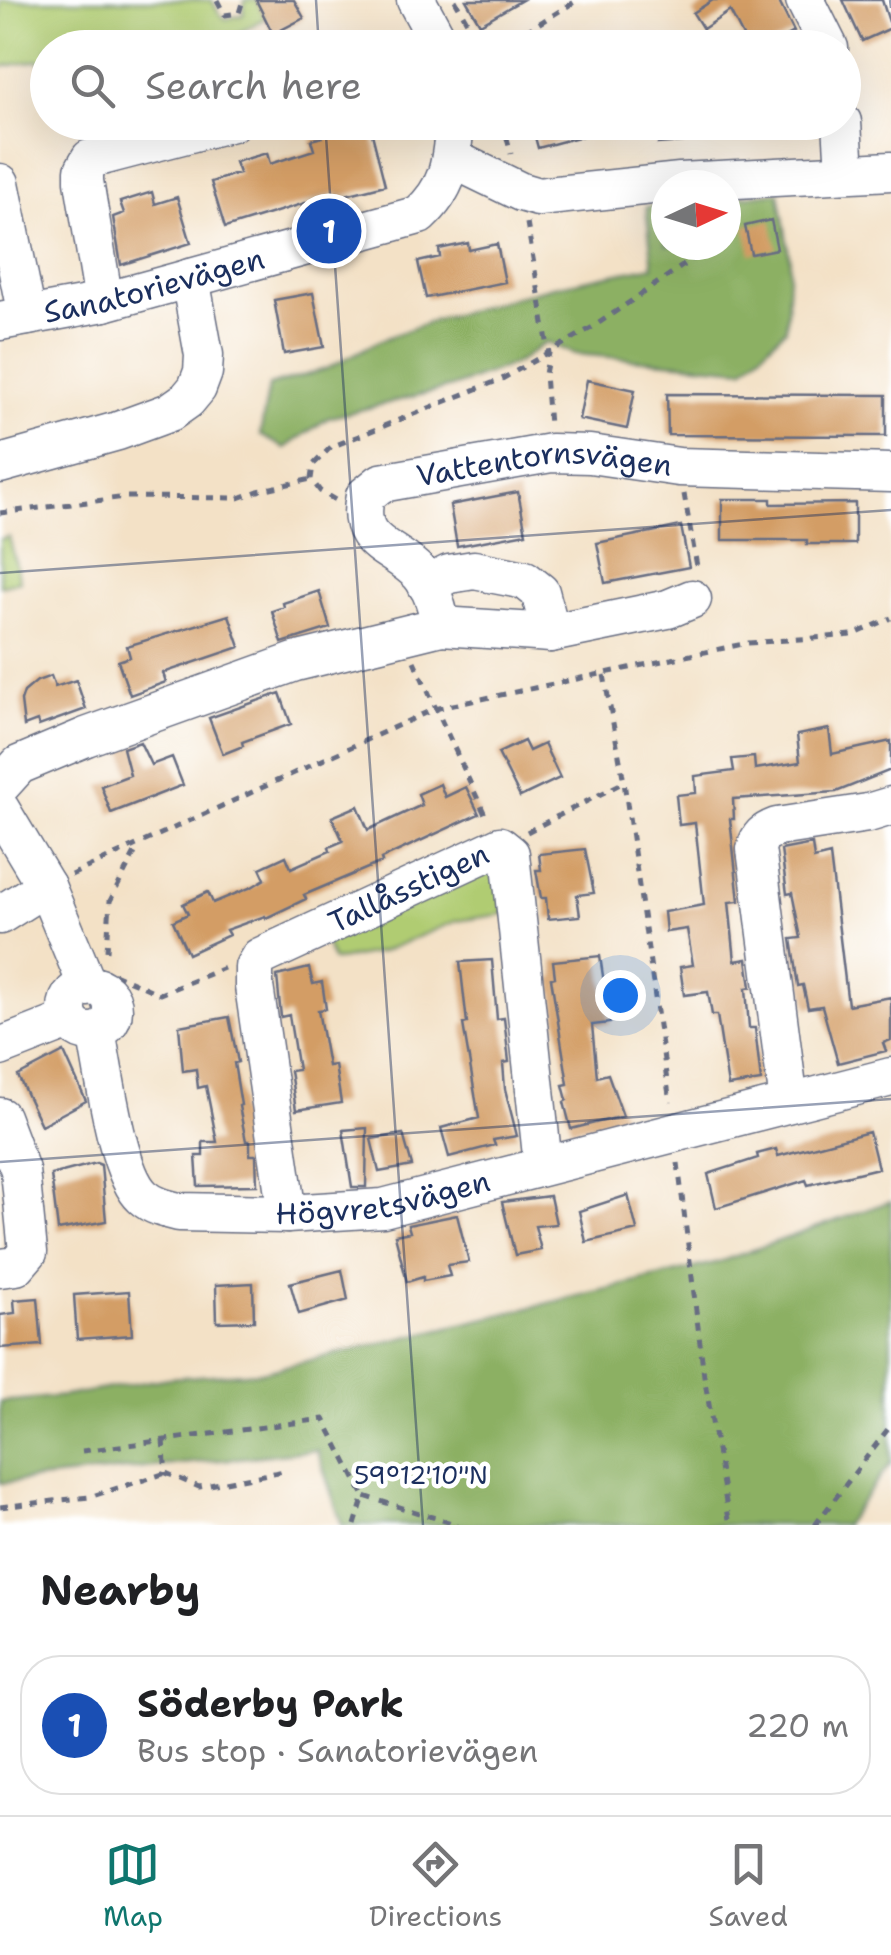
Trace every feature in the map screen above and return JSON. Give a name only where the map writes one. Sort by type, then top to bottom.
[{"type":"street","points":[[416,0],[432,30]]},
{"type":"street","points":[[804,0],[820,30]]},
{"type":"street","points":[[104,302],[84,170],[90,159],[163,140]]},
{"type":"street","points":[[453,140],[538,197],[680,182],[891,171]]},
{"type":"street","name":"Sanatorievägen","points":[[13,319],[104,302],[419,215],[440,195],[453,140]]},
{"type":"street","points":[[843,140],[845,172]]},
{"type":"street","points":[[0,184],[13,319]]},
{"type":"street","points":[[0,464],[118,430],[170,412],[187,400],[197,388],[204,355],[190,278]]},
{"type":"street","name":"Vattentornsvägen","points":[[364,504],[368,491],[382,483],[551,453],[679,466],[891,473]]},
{"type":"street","name":"Vattentornsvägen","points":[[844,471],[872,495],[891,494]]},
{"type":"street","points":[[364,504],[362,518],[374,540],[419,573],[436,602],[441,626]]},
{"type":"street","points":[[427,584],[448,574],[474,570],[525,580],[540,592],[551,632]]},
{"type":"street","points":[[0,786],[19,765],[295,662],[441,626],[551,632],[692,600]]},
{"type":"street","points":[[790,1103],[756,850],[759,838],[777,828],[891,806]]},
{"type":"street","points":[[0,809],[102,972],[113,1008],[111,1018],[0,1046]]},
{"type":"street","name":"Tallåsstigen","points":[[260,956],[500,846],[510,854],[543,1165]]},
{"type":"street","points":[[0,915],[46,886]]},
{"type":"street","points":[[260,956],[254,967],[254,986],[286,1214]]},
{"type":"street","name":"Högvretsvägen","points":[[83,1026],[126,1173],[142,1196],[178,1212],[286,1214],[383,1208],[891,1077]]},
{"type":"street","points":[[0,1118],[20,1170],[28,1252],[16,1266],[0,1268]]},
{"type":"path","points":[[217,0],[225,16],[232,17],[240,13],[243,0]]},
{"type":"path","points":[[455,0],[472,30]]},
{"type":"path","points":[[528,30],[578,0]]},
{"type":"path","points":[[508,140],[549,353],[546,374],[551,453]]},
{"type":"path","points":[[311,479],[313,465],[332,448],[502,379],[549,353],[690,260]]},
{"type":"path","points":[[679,466],[698,568],[692,600]]},
{"type":"path","points":[[311,479],[329,498],[364,504]]},
{"type":"path","points":[[0,513],[126,496],[240,498],[311,479]]},
{"type":"path","points":[[46,886],[434,708],[604,676],[748,643],[853,635],[891,618]]},
{"type":"path","points":[[403,635],[500,846],[624,782]]},
{"type":"path","points":[[604,676],[624,782],[704,1376],[730,1525]]},
{"type":"path","points":[[138,846],[110,901],[102,972],[160,994],[260,956]]},
{"type":"path","points":[[82,1451],[324,1418],[364,1496],[355,1525]]},
{"type":"path","points":[[815,1525],[891,1424]]},
{"type":"path","points":[[163,1440],[166,1473]]},
{"type":"path","points":[[0,1507],[89,1497],[166,1473],[198,1487],[284,1471]]},
{"type":"path","points":[[364,1496],[458,1525]]},
{"type":"green space","points":[[0,0],[212,0],[226,19],[243,15],[245,0],[256,0],[265,18],[244,30],[30,30],[30,62],[0,67]]},
{"type":"green space","points":[[779,192],[790,260],[786,329],[744,369],[575,354],[546,342],[517,363],[452,387],[328,418],[285,448],[260,435],[269,386],[326,369],[381,340],[432,321],[549,287],[653,266],[652,260],[741,260],[741,196]]},
{"type":"green space","points":[[651,206],[651,249],[646,207]]},
{"type":"green space","points":[[9,537],[20,581],[0,586],[0,539]]},
{"type":"green space","points":[[483,860],[501,870],[504,914],[456,921],[381,952],[333,961],[323,937]]},
{"type":"green space","points":[[891,1201],[891,1463],[844,1525],[342,1525],[317,1450],[0,1483],[0,1402],[64,1396],[168,1378],[261,1372],[719,1262]]},
{"type":"building","points":[[256,0],[294,0],[304,18],[281,30],[271,30]]},
{"type":"building","points":[[466,0],[522,0],[480,24]]},
{"type":"building","points":[[713,0],[778,0],[793,30],[740,30],[730,11],[703,29],[693,13]]},
{"type":"building","points":[[843,0],[882,0],[891,28],[862,41],[861,30],[857,30]]},
{"type":"building","points":[[311,140],[374,140],[385,185],[338,197],[337,193],[225,228],[211,182],[239,173],[235,162],[267,153],[270,164],[314,150]]},
{"type":"building","points":[[536,140],[567,140],[538,148]]},
{"type":"building","points":[[658,140],[708,140],[658,144]]},
{"type":"building","points":[[152,192],[155,204],[177,197],[191,243],[121,265],[113,217],[124,213],[120,202]]},
{"type":"building","points":[[771,220],[777,249],[751,254],[745,226]]},
{"type":"building","points":[[468,243],[469,250],[497,244],[505,282],[426,298],[418,262],[440,257],[439,249]]},
{"type":"building","points":[[313,293],[324,347],[284,354],[274,300]]},
{"type":"building","points":[[587,380],[635,390],[627,429],[579,419]]},
{"type":"building","points":[[667,394],[886,395],[886,436],[668,435]]},
{"type":"building","points":[[518,492],[526,533],[457,546],[450,505]]},
{"type":"building","points":[[722,499],[771,499],[771,504],[855,503],[855,544],[722,540]]},
{"type":"building","points":[[681,526],[689,567],[605,583],[597,543]]},
{"type":"building","points":[[319,591],[330,628],[282,643],[272,611],[284,607],[283,603]]},
{"type":"building","points":[[229,615],[240,647],[163,673],[166,682],[130,695],[118,661],[130,657],[127,646]]},
{"type":"building","points":[[51,676],[55,687],[76,680],[86,709],[39,726],[37,721],[24,726],[24,692]]},
{"type":"building","points":[[280,693],[291,724],[242,742],[243,746],[223,754],[209,718]]},
{"type":"building","points":[[829,729],[832,754],[891,741],[891,770],[836,792],[733,799],[734,819],[730,819],[739,901],[729,902],[735,961],[747,959],[751,987],[746,988],[749,1028],[755,1028],[761,1081],[728,1086],[717,1015],[712,1015],[708,992],[684,995],[680,967],[693,965],[687,929],[666,932],[664,912],[704,905],[695,823],[679,825],[676,795],[696,793],[695,776],[734,771],[732,759],[754,757],[755,769],[800,762],[797,735]]},
{"type":"building","points":[[524,741],[529,751],[544,744],[560,778],[520,797],[498,753]]},
{"type":"building","points":[[140,742],[151,765],[172,757],[183,785],[111,813],[101,786],[130,775],[123,748]]},
{"type":"building","points":[[440,784],[445,797],[466,787],[479,814],[304,895],[306,899],[266,918],[226,930],[229,935],[188,954],[173,921],[188,914],[183,904],[208,892],[213,903],[252,887],[265,879],[260,868],[286,856],[291,868],[330,851],[329,847],[343,841],[332,817],[358,806],[368,830],[422,805],[418,794]]},
{"type":"building","points":[[812,844],[814,859],[830,855],[848,1005],[891,997],[891,1040],[883,1043],[886,1051],[838,1063],[822,1006],[808,1008],[803,985],[798,986],[791,939],[801,938],[792,893],[787,894],[781,850]]},
{"type":"building","points":[[585,849],[594,893],[577,895],[580,916],[548,919],[546,898],[541,898],[536,870],[541,870],[539,854]]},
{"type":"building","points":[[600,956],[610,1023],[592,1025],[597,1077],[608,1074],[623,1116],[571,1129],[564,1102],[567,1100],[563,1085],[568,1084],[551,978],[555,977],[553,961]]},
{"type":"building","points":[[492,960],[497,1019],[504,1018],[509,1062],[503,1063],[505,1089],[517,1136],[493,1140],[495,1145],[449,1157],[441,1128],[479,1118],[463,1024],[467,1023],[460,962]]},
{"type":"building","points":[[309,968],[313,984],[322,982],[326,1009],[318,1010],[328,1066],[335,1065],[341,1103],[296,1110],[290,1071],[298,1070],[289,1015],[281,1017],[277,976]]},
{"type":"building","points":[[229,1017],[238,1062],[234,1063],[239,1106],[246,1141],[250,1141],[250,1155],[256,1155],[257,1185],[198,1186],[196,1156],[203,1156],[203,1142],[217,1142],[206,1086],[198,1088],[196,1069],[183,1071],[179,1026]]},
{"type":"building","points":[[64,1052],[86,1101],[41,1125],[18,1076]]},
{"type":"building","points":[[367,1128],[366,1187],[352,1187],[343,1130]]},
{"type":"building","points":[[869,1132],[878,1168],[808,1185],[806,1180],[716,1208],[708,1174],[776,1149],[778,1156]]},
{"type":"building","points":[[403,1134],[412,1166],[379,1172],[371,1139]]},
{"type":"building","points":[[101,1165],[106,1221],[58,1230],[51,1175]]},
{"type":"building","points":[[628,1195],[637,1230],[586,1242],[579,1211]]},
{"type":"building","points":[[550,1196],[556,1224],[535,1226],[541,1250],[515,1255],[502,1202]]},
{"type":"building","points":[[457,1215],[469,1262],[447,1265],[450,1276],[407,1282],[395,1235],[410,1232],[408,1225]]},
{"type":"building","points":[[342,1270],[348,1300],[299,1314],[290,1283]]},
{"type":"building","points":[[253,1283],[254,1321],[217,1322],[216,1285]]},
{"type":"building","points":[[129,1291],[132,1335],[77,1339],[74,1295]]},
{"type":"building","points":[[38,1298],[42,1345],[0,1348],[0,1315],[15,1313],[14,1300]]},
{"type":"place","name":"Söderby Park","points":[[329,231]]}]
